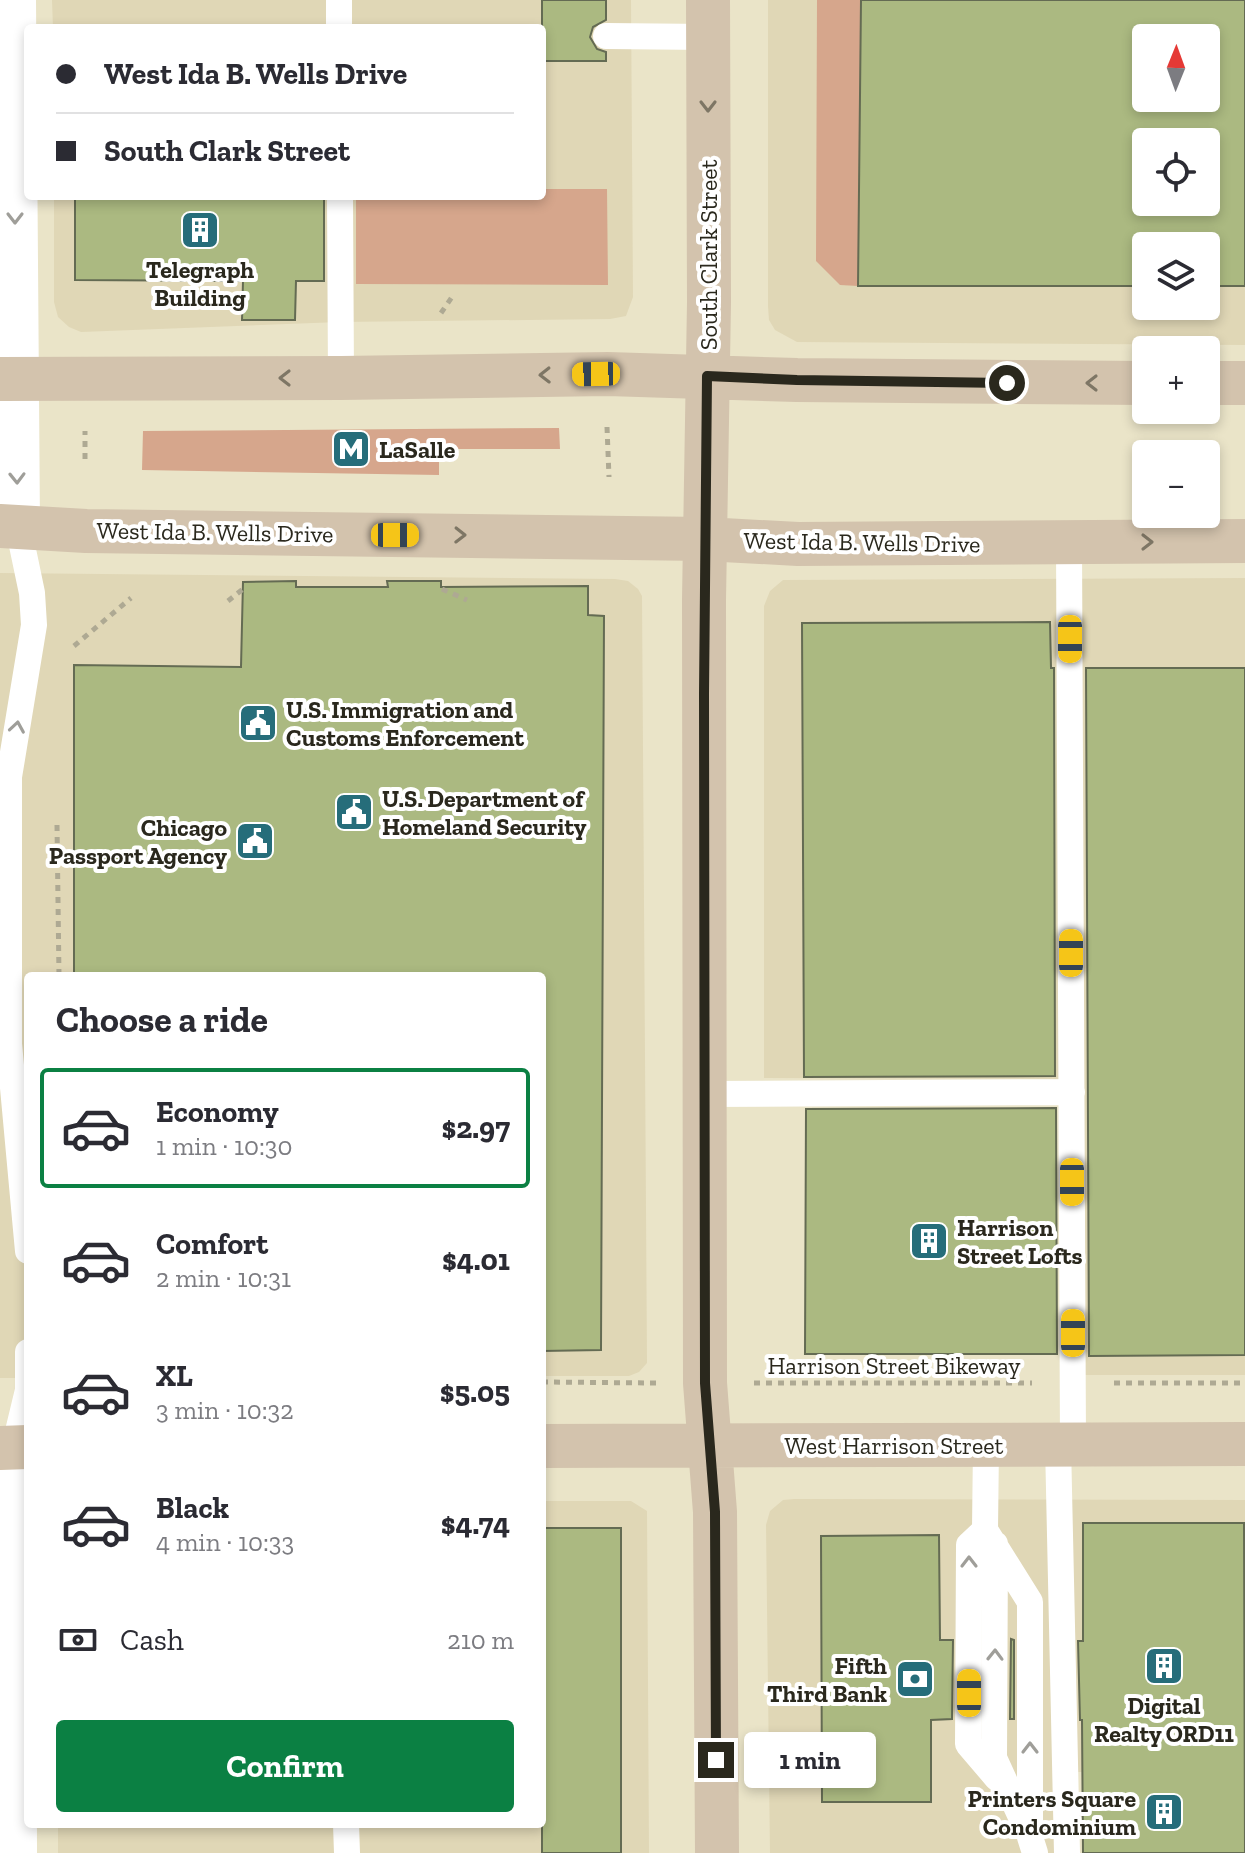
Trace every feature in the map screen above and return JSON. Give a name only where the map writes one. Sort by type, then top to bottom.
[{"type":"main road","name":"South Clark Street","points":[[708,19],[705,1383],[715,1512],[717,1853]]},
{"type":"main road","points":[[8,379],[608,374],[797,380],[1132,383]]},
{"type":"main road","points":[[1220,383],[1245,383]]},
{"type":"main road","name":"West Ida B. Wells Drive","points":[[9,526],[86,531],[705,539],[798,544],[1245,541]]},
{"type":"main road","name":"West Harrison Street","points":[[546,1446],[1245,1444]]},
{"type":"street","points":[[9,526],[14,0]]},
{"type":"street","points":[[14,1448],[15,1853]]},
{"type":"lane","points":[[339,0],[339,24]]},
{"type":"lane","points":[[606,36],[708,19]]},
{"type":"lane","points":[[340,200],[341,378]]},
{"type":"lane","points":[[9,526],[32,593],[34,625],[9,777],[9,1044],[24,1207]]},
{"type":"lane","points":[[1067,1853],[1066,1444],[1073,1383],[1069,542]]},
{"type":"lane","points":[[704,1094],[1072,1092]]},
{"type":"lane","points":[[14,1448],[24,1407]]},
{"type":"lane","points":[[986,1445],[994,1758],[1033,1845]]},
{"type":"lane","points":[[990,1537],[1030,1602],[1033,1845]]},
{"type":"lane","points":[[346,1828],[347,1853]]},
{"type":"path","points":[[220,296],[242,313]]},
{"type":"path","points":[[441,313],[452,297]]},
{"type":"path","points":[[607,427],[609,477]]},
{"type":"path","points":[[85,431],[85,459]]},
{"type":"path","points":[[441,588],[467,600]]},
{"type":"path","points":[[228,601],[243,589]]},
{"type":"path","points":[[74,646],[131,598]]},
{"type":"path","points":[[57,825],[59,972]]},
{"type":"path","name":"Harrison Street Bikeway","points":[[546,1382],[1245,1383]]},
{"type":"shaded area","points":[[52,0],[631,0],[633,297],[626,316],[610,319],[340,322],[81,332],[69,327],[58,317],[54,302],[54,200],[546,200],[546,24],[53,24]]},
{"type":"shaded area","points":[[768,0],[1245,0],[1245,345],[1220,345],[1220,336],[1132,336],[1132,344],[797,342],[775,330],[769,320]]},
{"type":"shaded area","points":[[817,0],[861,0],[858,286],[840,285],[816,261]]},
{"type":"shaded area","points":[[546,189],[607,189],[608,285],[356,284],[356,200],[546,200]]},
{"type":"shaded area","points":[[559,428],[560,449],[439,449],[439,475],[142,470],[143,431]]},
{"type":"shaded area","points":[[0,573],[628,581],[642,596],[647,1363],[639,1372],[629,1376],[546,1376],[546,972],[24,972],[24,1378],[0,1378]]},
{"type":"shaded area","points":[[1245,578],[1245,1375],[1073,1375],[1071,1079],[764,1078],[764,606],[770,591],[783,580]]},
{"type":"shaded area","points":[[783,1500],[1245,1500],[1245,1772],[1071,1772],[1071,1853],[770,1853],[766,1525],[770,1511]]},
{"type":"shaded area","points":[[546,1501],[631,1501],[647,1511],[649,1853],[58,1853],[58,1828],[546,1828]]},
{"type":"building","points":[[542,0],[606,0],[606,20],[593,27],[590,37],[597,49],[606,52],[606,61],[546,61],[546,24],[542,24]]},
{"type":"building","points":[[861,0],[1245,0],[1245,286],[1220,286],[1220,232],[1132,232],[1132,286],[858,286]]},
{"type":"building","name":"Telegraph Building","points":[[75,200],[324,200],[324,281],[296,281],[295,320],[242,320],[243,281],[75,280]]},
{"type":"building","points":[[296,581],[296,587],[388,587],[387,581],[441,581],[441,587],[588,586],[588,615],[604,616],[601,1350],[546,1351],[546,972],[74,972],[74,665],[241,667],[243,582]]},
{"type":"building","points":[[1050,622],[1051,668],[1054,668],[1055,1076],[804,1077],[802,623]]},
{"type":"building","points":[[1086,668],[1245,668],[1245,1355],[1089,1356]]},
{"type":"building","name":"Harrison Street Lofts","points":[[1056,1108],[1057,1354],[805,1354],[806,1109]]},
{"type":"building","name":"Digital Realty ORD11","points":[[1083,1523],[1244,1523],[1245,1853],[1083,1853],[1078,1641],[1083,1641]]},
{"type":"building","points":[[546,1528],[621,1528],[621,1853],[542,1853],[542,1828],[546,1828]]},
{"type":"building","name":"Fifth Third Bank","points":[[939,1535],[940,1640],[953,1640],[952,1719],[931,1720],[931,1802],[822,1802],[821,1536]]},
{"type":"building","points":[[1011,1639],[1014,1640],[1014,1719],[1010,1719]]},
{"type":"place","name":"Telegraph Building","points":[[200,230]]},
{"type":"place","name":"LaSalle","points":[[351,449]]},
{"type":"place","name":"U.S. Immigration and Customs Enforcement","points":[[258,723]]},
{"type":"place","name":"U.S. Department of Homeland Security","points":[[354,812]]},
{"type":"place","name":"Chicago Passport Agency","points":[[255,841]]},
{"type":"place","name":"Harrison Street Lofts","points":[[929,1241]]},
{"type":"place","name":"Digital Realty ORD11","points":[[1164,1666]]},
{"type":"place","name":"Fifth Third Bank","points":[[915,1679]]},
{"type":"place","name":"Printers Square Condominium","points":[[1164,1812]]},
{"type":"route","points":[[716,1760],[715,1512],[705,1383],[707,376],[1007,383]]}]
